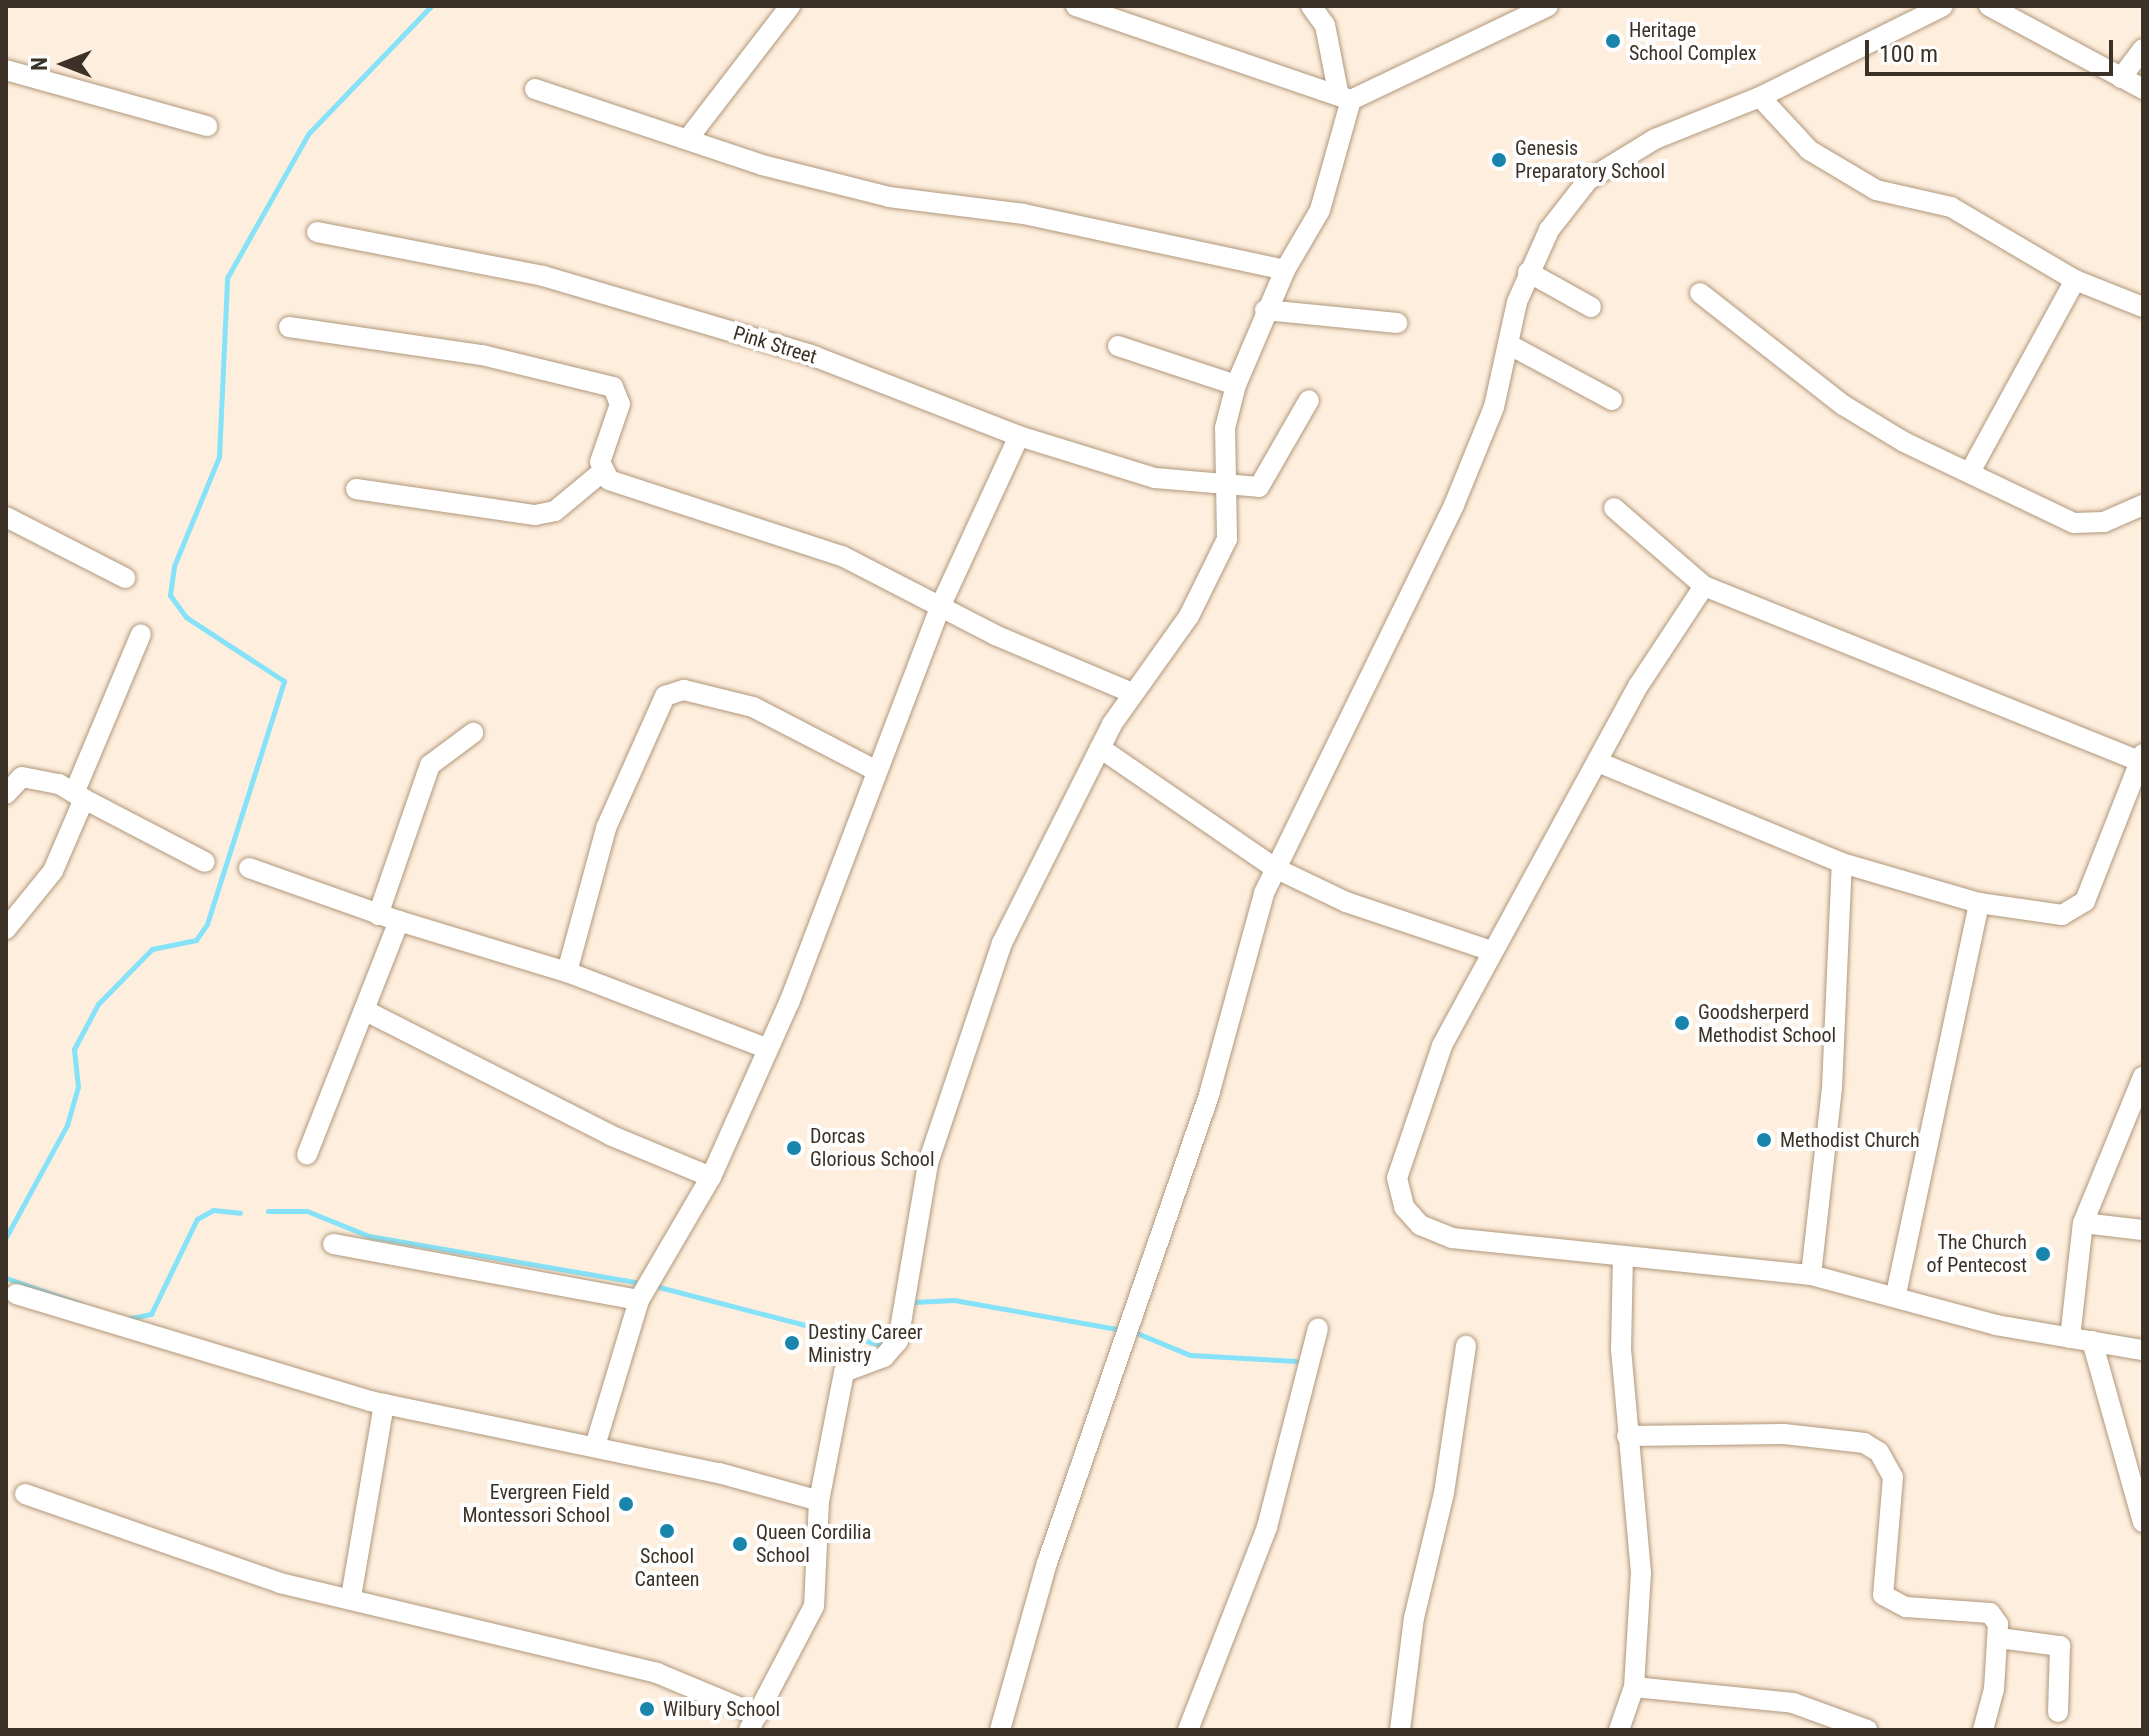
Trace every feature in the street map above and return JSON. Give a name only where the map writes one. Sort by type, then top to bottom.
[{"type":"street","points":[[690,136],[790,6]]},
{"type":"street","points":[[1076,6],[1344,95],[1548,6]]},
{"type":"street","points":[[25,1494],[266,1578],[657,1673],[753,1723],[814,1606],[819,1501],[844,1372],[884,1357],[898,1341],[928,1163],[956,1063],[1002,943],[1100,748],[1217,563],[1227,539],[1223,487],[1225,428],[1236,385],[1265,310],[1320,210],[1344,95],[1325,25],[1311,6]]},
{"type":"street","points":[[1000,1730],[1047,1563],[1210,1091],[1273,867],[1447,520],[1494,407],[1528,272],[1588,180],[1655,139],[1760,97],[1943,6]]},
{"type":"street","points":[[1989,6],[2143,89]]},
{"type":"street","points":[[2121,78],[2143,49]]},
{"type":"street","points":[[6,70],[207,126]]},
{"type":"street","points":[[535,89],[690,136],[762,165],[889,197],[1024,214],[1285,270]]},
{"type":"street","points":[[1760,97],[1826,161],[1876,190],[1951,207],[2075,280],[2143,307]]},
{"type":"street","name":"Pink Street","points":[[317,232],[557,280],[811,355],[1019,436],[1155,478],[1223,487],[1259,487],[1309,400]]},
{"type":"street","points":[[1528,272],[1591,307]]},
{"type":"street","points":[[1970,472],[2075,280]]},
{"type":"street","points":[[1700,293],[1843,405],[2074,523],[2104,522],[2143,505]]},
{"type":"street","points":[[1265,310],[1397,323]]},
{"type":"street","points":[[289,327],[482,355],[613,387],[620,404],[602,472],[555,511],[535,515],[356,489]]},
{"type":"street","points":[[1508,344],[1612,400]]},
{"type":"street","points":[[1118,346],[1236,385]]},
{"type":"street","points":[[595,1446],[639,1300],[711,1177],[766,1048],[789,1003],[875,770],[940,607],[1019,436]]},
{"type":"street","points":[[602,472],[621,485],[842,556],[940,607],[1132,693]]},
{"type":"street","points":[[1598,762],[1842,863],[1979,903],[2075,913],[2142,758],[1704,586],[1614,508]]},
{"type":"street","points":[[6,517],[125,578]]},
{"type":"street","points":[[1704,586],[1598,762],[1492,951],[1411,1123],[1397,1178],[1404,1207],[1420,1225],[1452,1238],[1811,1275],[2070,1338],[2143,1350]]},
{"type":"street","points":[[6,929],[53,871],[141,634]]},
{"type":"street","points":[[567,972],[606,828],[665,696],[684,690],[753,707],[875,770]]},
{"type":"street","points":[[378,915],[430,765],[473,733]]},
{"type":"street","points":[[1100,748],[1273,867],[1346,902],[1492,951]]},
{"type":"street","points":[[6,794],[22,777],[80,795],[205,862]]},
{"type":"street","points":[[1811,1275],[1832,1088],[1842,863]]},
{"type":"street","points":[[249,868],[378,915],[567,972],[766,1048]]},
{"type":"street","points":[[1896,1294],[1979,903]]},
{"type":"street","points":[[307,1154],[368,1012],[399,921]]},
{"type":"street","points":[[368,1012],[711,1177]]},
{"type":"street","points":[[2070,1338],[2083,1223],[2143,1077]]},
{"type":"street","points":[[2083,1223],[2143,1230]]},
{"type":"street","points":[[333,1244],[639,1300]]},
{"type":"street","points":[[1619,1730],[1634,1687],[1641,1573],[1627,1436],[1623,1257]]},
{"type":"street","points":[[16,1294],[384,1404],[595,1446],[819,1501]]},
{"type":"street","points":[[1188,1730],[1267,1527],[1318,1328]]},
{"type":"street","points":[[2092,1341],[2143,1522]]},
{"type":"street","points":[[1400,1730],[1414,1618],[1444,1493],[1466,1346]]},
{"type":"street","points":[[351,1597],[384,1404]]},
{"type":"street","points":[[1627,1436],[1784,1434],[1864,1443],[1879,1452],[1893,1477],[1883,1595],[1906,1607],[1990,1613],[1999,1638],[1983,1730]]},
{"type":"street","points":[[1999,1638],[2060,1646],[2058,1712]]},
{"type":"street","points":[[1634,1687],[1793,1703],[1867,1730]]},
{"type":"waterway","points":[[6,1237],[67,1125],[78,1087],[74,1049],[98,1004],[152,949],[196,940],[207,924],[284,681],[186,617],[170,595],[174,566],[219,457],[227,278],[308,134],[431,6]]},
{"type":"waterway","points":[[127,1319],[151,1314],[197,1219],[213,1210],[240,1213]]},
{"type":"waterway","points":[[268,1211],[307,1211],[369,1236],[636,1282]]},
{"type":"waterway","points":[[6,1278],[81,1304]]},
{"type":"waterway","points":[[659,1287],[882,1345],[890,1331]]},
{"type":"waterway","points":[[913,1302],[954,1300],[1122,1330]]},
{"type":"waterway","points":[[1132,1331],[1190,1355],[1296,1361]]},
{"type":"place","name":"Heritage School Complex","points":[[1613,41]]},
{"type":"place","name":"Genesis Preparatory School","points":[[1499,160]]},
{"type":"place","name":"Goodsherperd Methodist School","points":[[1682,1023]]},
{"type":"place","name":"Methodist Church","points":[[1764,1140]]},
{"type":"place","name":"Dorcas Glorious School","points":[[794,1148]]},
{"type":"place","name":"The Church of Pentecost","points":[[2043,1254]]},
{"type":"place","name":"Destiny Career Ministry","points":[[792,1343]]},
{"type":"place","name":"Evergreen Field Montessori School","points":[[626,1504]]},
{"type":"place","name":"School Canteen","points":[[667,1531]]},
{"type":"place","name":"Queen Cordilia School","points":[[740,1544]]},
{"type":"place","name":"Wilbury School","points":[[647,1709]]}]
